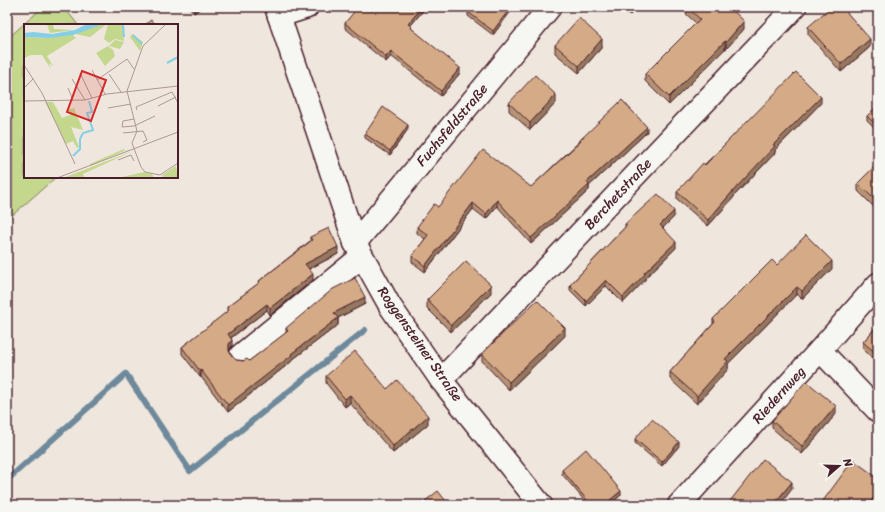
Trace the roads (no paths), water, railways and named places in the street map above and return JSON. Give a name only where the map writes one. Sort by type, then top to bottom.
[{"type":"street","points":[[277,12],[307,7]]},
{"type":"street","name":"Fuchsfeldstraße","points":[[241,355],[350,266],[358,249],[550,7]]},
{"type":"street","name":"Berchetstraße","points":[[441,380],[794,7]]},
{"type":"street","name":"Roggensteiner Straße","points":[[277,12],[358,249],[390,306],[441,380],[541,505]]},
{"type":"street","name":"Riedernweg","points":[[679,505],[878,284]]},
{"type":"street","points":[[820,350],[878,411]]},
{"type":"waterway","points":[[7,480],[126,374],[190,471],[365,330]]}]
